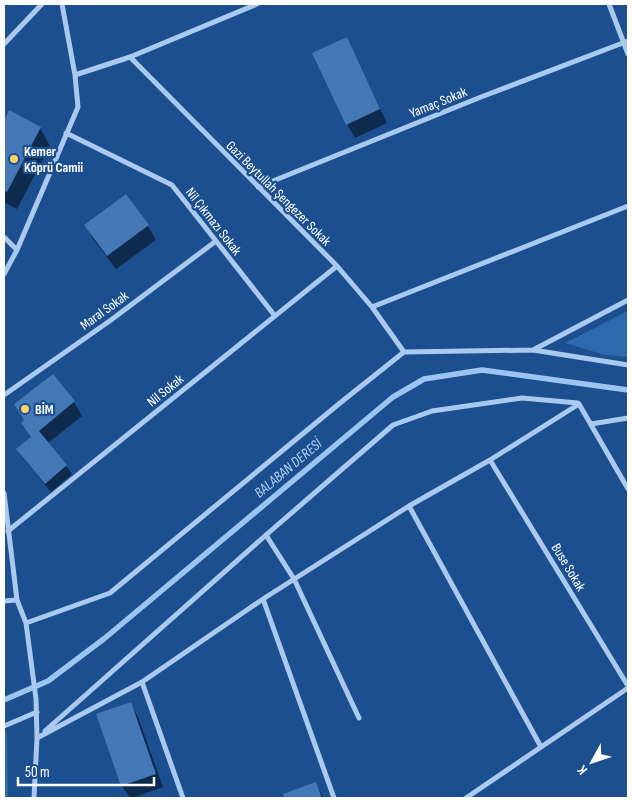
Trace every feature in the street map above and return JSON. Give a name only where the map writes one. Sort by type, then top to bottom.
[{"type":"street","points":[[4,44],[42,4]]},
{"type":"street","points":[[4,274],[17,250],[78,107],[75,75],[62,4]]},
{"type":"street","points":[[75,75],[130,57],[257,4]]},
{"type":"street","points":[[609,4],[626,42],[628,54]]},
{"type":"street","name":"Yamaç Sokak","points":[[258,187],[481,97],[626,42]]},
{"type":"street","name":"Gazi Beytullah Şengezer Sokak","points":[[130,57],[337,266],[372,307],[404,352]]},
{"type":"street","name":"Nil Çıkmazı Sokak","points":[[66,133],[172,185],[275,316]]},
{"type":"street","points":[[372,307],[628,206]]},
{"type":"street","points":[[4,236],[17,250]]},
{"type":"street","name":"Maral Sokak","points":[[4,395],[112,320],[216,241]]},
{"type":"street","name":"Nil Sokak","points":[[8,531],[337,266]]},
{"type":"street","points":[[533,350],[628,300]]},
{"type":"street","points":[[26,623],[110,593],[404,352],[533,350],[628,365]]},
{"type":"street","points":[[37,738],[392,425],[432,411],[522,398],[579,404]]},
{"type":"street","points":[[579,404],[628,489]]},
{"type":"street","points":[[37,738],[142,682],[294,579],[409,506],[490,460],[579,404]]},
{"type":"street","points":[[591,424],[628,418]]},
{"type":"street","name":"Buse Sokak","points":[[490,460],[628,687]]},
{"type":"street","points":[[4,495],[16,600],[26,623],[36,699],[37,738],[34,798]]},
{"type":"street","points":[[409,506],[541,747]]},
{"type":"street","points":[[266,535],[294,579],[359,718]]},
{"type":"street","points":[[4,601],[16,600]]},
{"type":"street","points":[[263,600],[334,798]]},
{"type":"street","points":[[142,682],[183,798]]},
{"type":"street","points":[[466,798],[628,687]]},
{"type":"street","points":[[4,726],[37,712]]},
{"type":"shaded area","points":[[628,311],[628,357],[605,355],[565,343]]},
{"type":"shaded area","points":[[7,731],[8,798],[4,798],[4,733]]},
{"type":"building","points":[[347,37],[380,109],[346,125],[312,53]]},
{"type":"building","name":"Kemer Köprü Camii","points":[[9,110],[41,127],[7,192],[4,191],[4,121]]},
{"type":"building","points":[[126,194],[149,225],[107,256],[84,225]]},
{"type":"building","points":[[53,374],[75,401],[39,431],[67,465],[45,484],[16,449],[31,437],[21,423],[24,420],[14,404]]},
{"type":"building","points":[[131,702],[156,774],[121,786],[96,714]]},
{"type":"building","points":[[316,782],[322,798],[285,798],[283,794]]},
{"type":"waterway","name":"BALABAN DERESİ","points":[[4,700],[48,681],[105,638],[393,397],[424,379],[482,370],[628,390]]},
{"type":"place","name":"Kemer Köprü Camii","points":[[14,159]]},
{"type":"place","name":"BİM","points":[[25,409]]}]
